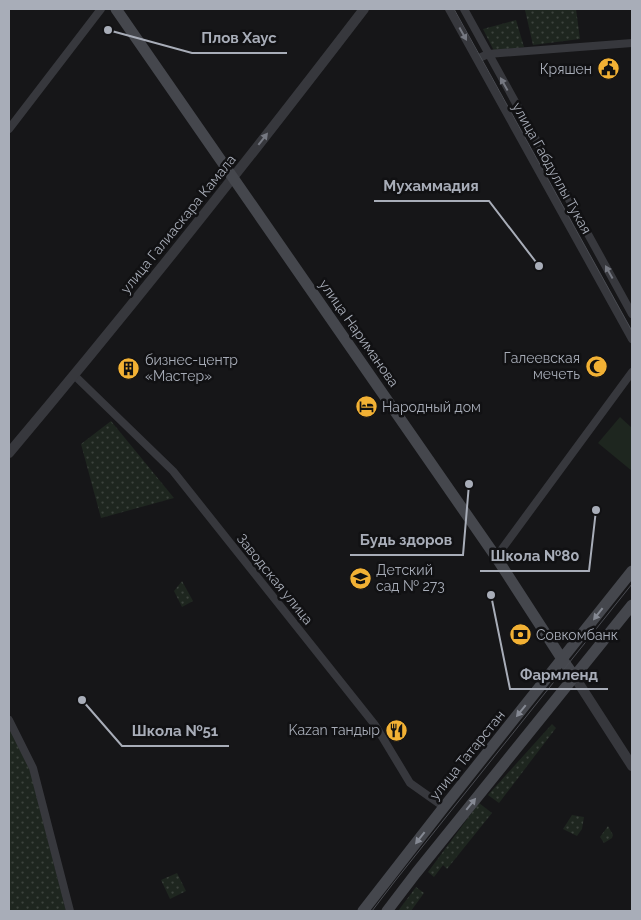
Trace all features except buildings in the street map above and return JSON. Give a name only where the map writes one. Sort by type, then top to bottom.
[{"type":"main road","name":"улица Нариманова","points":[[116,9],[496,557],[574,676]]},
{"type":"main road","name":"улица Татарстан","points":[[363,911],[632,571]]},
{"type":"main road","points":[[387,911],[632,605]]},
{"type":"street","points":[[9,129],[101,9]]},
{"type":"street","name":"улица Галиаскара Камала","points":[[9,454],[234,178],[364,9]]},
{"type":"street","name":"улица Габдуллы Тукая","points":[[449,9],[632,340]]},
{"type":"street","name":"улица Габдуллы Тукая","points":[[464,9],[632,314]]},
{"type":"street","points":[[477,59],[488,54],[632,43]]},
{"type":"street","points":[[496,557],[632,372]]},
{"type":"street","name":"Заводская улица","points":[[74,375],[173,471],[375,725],[410,783],[444,807]]},
{"type":"street","points":[[574,676],[632,766]]},
{"type":"street","points":[[9,720],[34,768],[70,911]]},
{"type":"shaded area","points":[[526,9],[576,9],[580,39],[533,45]]},
{"type":"shaded area","points":[[516,20],[524,47],[494,51],[483,29]]},
{"type":"shaded area","points":[[620,417],[632,428],[632,471],[598,443]]},
{"type":"shaded area","points":[[111,421],[174,498],[101,518],[81,444]]},
{"type":"shaded area","points":[[182,581],[193,601],[182,607],[174,591]]},
{"type":"shaded area","points":[[9,724],[30,770],[66,911],[9,911]]},
{"type":"shaded area","points":[[552,724],[556,728],[499,803],[488,795]]},
{"type":"shaded area","points":[[479,803],[492,813],[447,869],[443,865],[434,877],[428,872]]},
{"type":"shaded area","points":[[572,815],[584,817],[582,829],[577,836],[563,829]]},
{"type":"shaded area","points":[[608,826],[613,835],[612,838],[604,843],[600,837]]},
{"type":"shaded area","points":[[177,873],[186,891],[170,899],[161,880]]},
{"type":"shaded area","points":[[416,887],[424,893],[411,911],[398,911]]},
{"type":"tram line","points":[[454,9],[632,331]]},
{"type":"tram line","points":[[372,911],[632,584]]},
{"type":"place","name":"Плов Хаус","points":[[108,30]]},
{"type":"place","name":"Кряшен","points":[[608,69]]},
{"type":"place","name":"Мухаммадия","points":[[539,266]]},
{"type":"place","name":"Галеевская мечеть","points":[[596,366]]},
{"type":"place","name":"бизнес-центр «Мастер»","points":[[129,368]]},
{"type":"place","name":"Народный дом","points":[[366,407]]},
{"type":"place","name":"Будь здоров","points":[[469,484]]},
{"type":"place","name":"Школа №80","points":[[596,510]]},
{"type":"place","name":"Детский сад № 273","points":[[360,578]]},
{"type":"place","name":"Фармленд","points":[[491,595]]},
{"type":"place","name":"Совкомбанк","points":[[520,635]]},
{"type":"place","name":"Школа №51","points":[[82,700]]},
{"type":"place","name":"Kazan тандыр","points":[[396,730]]}]
